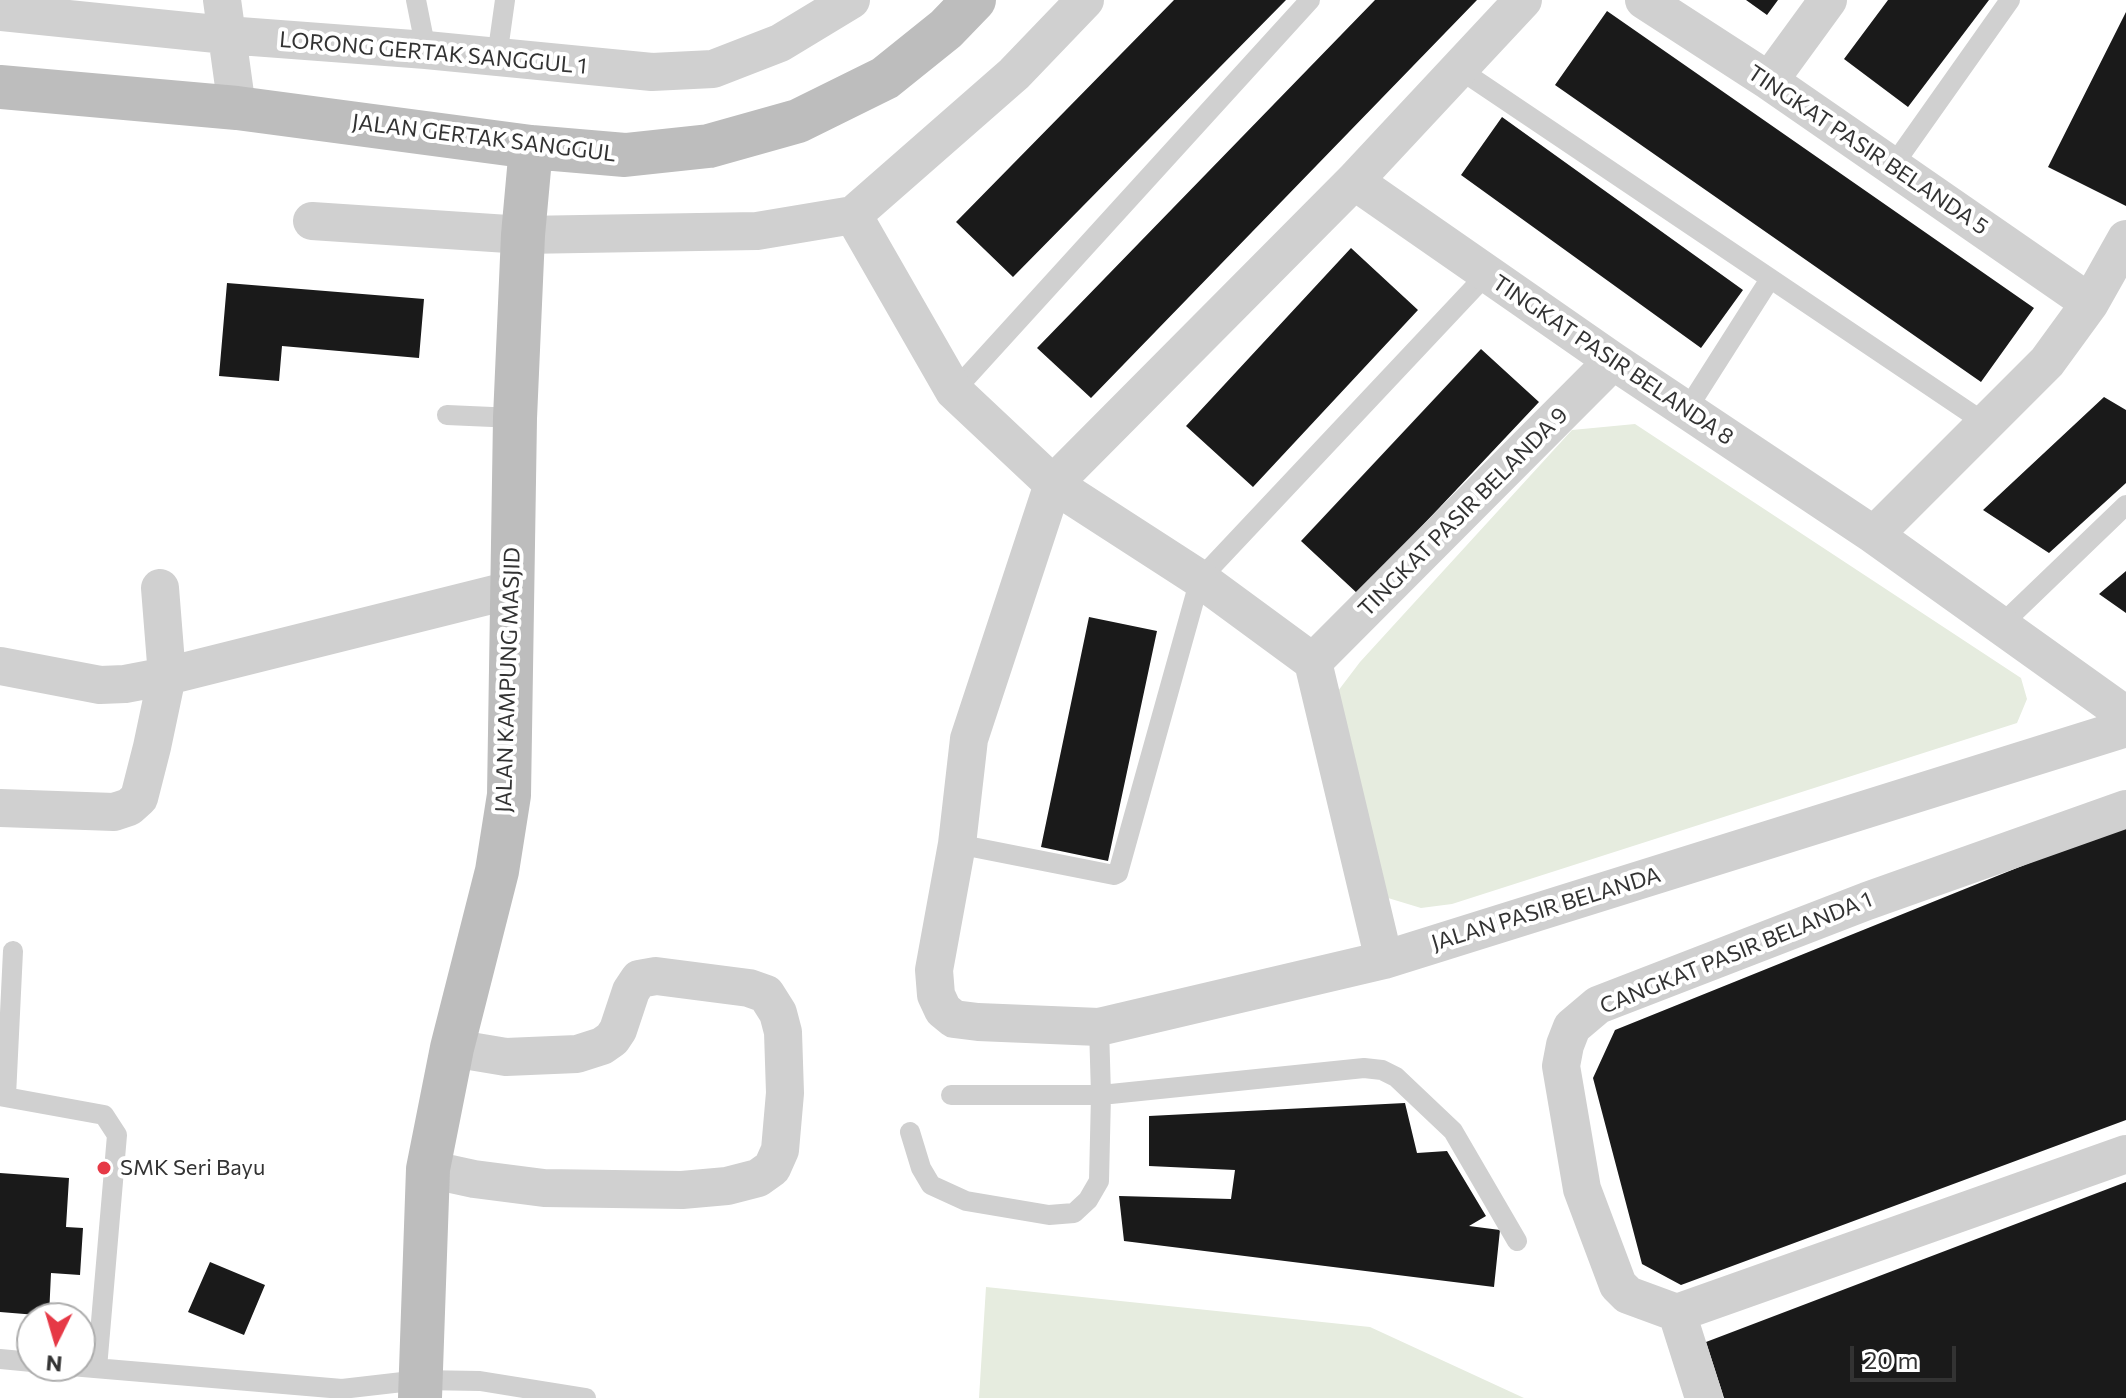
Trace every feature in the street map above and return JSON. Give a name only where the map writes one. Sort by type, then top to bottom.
[{"type":"street","name":"LORONG GERTAK SANGGUL 1","points":[[0,12],[224,18],[426,50],[652,72],[713,69],[780,43],[851,0]]},
{"type":"street","name":"JALAN GERTAK SANGGUL","points":[[0,87],[237,108],[531,147],[625,155],[709,146],[798,121],[885,78],[946,29],[974,0]]},
{"type":"street","points":[[312,221],[523,235],[757,231],[853,215],[1014,74],[1085,0]]},
{"type":"street","points":[[957,844],[969,739],[1053,484],[1354,181],[1523,0]]},
{"type":"street","name":"TINGKAT PASIR BELANDA 5","points":[[1644,0],[1769,81],[2090,303]]},
{"type":"street","points":[[1769,81],[1828,0]]},
{"type":"street","points":[[224,18],[237,108]]},
{"type":"street","name":"JALAN KAMPUNG MASJID","points":[[420,1389],[428,1169],[452,1048],[497,871],[509,795],[515,418],[523,235],[531,147]]},
{"type":"street","name":"TINGKAT PASIR BELANDA 8","points":[[1354,181],[1686,411],[1874,535],[2126,715]]},
{"type":"street","points":[[853,215],[954,391],[1053,484],[1200,579],[1313,662],[1384,960]]},
{"type":"street","points":[[1874,535],[2047,362],[2090,303],[2126,239]]},
{"type":"street","name":"TINGKAT PASIR BELANDA 9","points":[[1313,662],[1613,361]]},
{"type":"street","points":[[0,808],[114,812],[129,807],[139,798],[167,676],[160,588]]},
{"type":"street","points":[[0,666],[100,685],[125,684],[511,590]]},
{"type":"street","name":"JALAN PASIR BELANDA","points":[[957,844],[934,970],[936,995],[943,1010],[954,1019],[1099,1027],[1384,960],[2126,728]]},
{"type":"street","name":"CANGKAT PASIR BELANDA 1","points":[[1677,1313],[1628,1295],[1618,1285],[1582,1189],[1561,1066],[1572,1027],[1598,1005],[1867,901],[2126,809]]},
{"type":"street","points":[[428,1169],[474,1179],[544,1188],[682,1190],[727,1186],[758,1178],[772,1168],[780,1150],[785,1093],[783,1032],[778,1013],[766,994],[749,988],[656,976],[639,979],[612,1039],[602,1046],[577,1054],[506,1057],[452,1048]]},
{"type":"street","points":[[1704,1398],[1677,1313],[2126,1154]]},
{"type":"lane","points":[[416,0],[426,50]]},
{"type":"lane","points":[[497,57],[505,0]]},
{"type":"lane","points":[[954,391],[1310,0]]},
{"type":"lane","points":[[1892,167],[2010,0]]},
{"type":"lane","points":[[1459,69],[1985,423]]},
{"type":"lane","points":[[957,844],[1114,875],[1118,873],[1200,579],[1487,274]]},
{"type":"lane","points":[[1686,411],[1770,279]]},
{"type":"lane","points":[[447,415],[515,418]]},
{"type":"lane","points":[[2000,626],[2126,505]]},
{"type":"lane","points":[[13,951],[3,1096],[104,1115],[117,1135],[97,1368],[245,1389],[342,1393],[420,1389],[480,1381],[586,1398]]},
{"type":"lane","points":[[910,1132],[921,1168],[931,1185],[966,1201],[1049,1215],[1074,1213],[1088,1200],[1099,1181],[1099,1027]]},
{"type":"lane","points":[[951,1095],[1101,1095],[1364,1068],[1382,1070],[1396,1077],[1453,1131],[1517,1241]]},
{"type":"shaded area","points":[[1635,424],[2021,678],[2027,699],[2017,723],[1452,904],[1421,908],[1388,898],[1338,691],[1360,662],[1572,430]]},
{"type":"shaded area","points":[[986,1287],[1370,1327],[1524,1398],[979,1398]]},
{"type":"building","points":[[1174,0],[1286,0],[1013,277],[956,222]]},
{"type":"building","points":[[1375,0],[1477,0],[1091,398],[1037,348]]},
{"type":"building","points":[[1746,0],[1778,0],[1767,15]]},
{"type":"building","points":[[1888,0],[1989,0],[1908,107],[1844,59]]},
{"type":"building","points":[[1607,11],[2034,308],[1981,382],[1555,85]]},
{"type":"building","points":[[2126,12],[2126,206],[2048,167]]},
{"type":"building","points":[[1502,117],[1743,290],[1701,348],[1461,175]]},
{"type":"building","points":[[1351,248],[1418,310],[1253,487],[1186,426]]},
{"type":"building","points":[[227,283],[424,299],[419,358],[282,346],[279,381],[219,376]]},
{"type":"building","points":[[1481,349],[1539,402],[1358,594],[1301,541]]},
{"type":"building","points":[[2104,397],[2126,410],[2126,483],[2049,553],[1983,510]]},
{"type":"building","points":[[2126,571],[2126,613],[2099,594]]},
{"type":"building","points":[[1089,617],[1157,631],[1108,861],[1041,847]]},
{"type":"building","points":[[2126,824],[2126,1120],[1681,1285],[1642,1264],[1593,1078],[1615,1030]]},
{"type":"building","points":[[1405,1103],[1417,1153],[1447,1151],[1486,1216],[1469,1226],[1500,1230],[1494,1287],[1124,1241],[1119,1196],[1231,1199],[1235,1170],[1149,1166],[1149,1116]]},
{"type":"building","points":[[0,1173],[69,1178],[66,1227],[83,1228],[80,1275],[51,1273],[50,1302],[16,1302],[16,1313],[0,1312]]},
{"type":"building","points":[[2126,1182],[2126,1398],[1724,1398],[1706,1342]]},
{"type":"building","points":[[210,1262],[265,1285],[244,1335],[188,1312]]},
{"type":"place","name":"SMK Seri Bayu","points":[[104,1168]]}]
